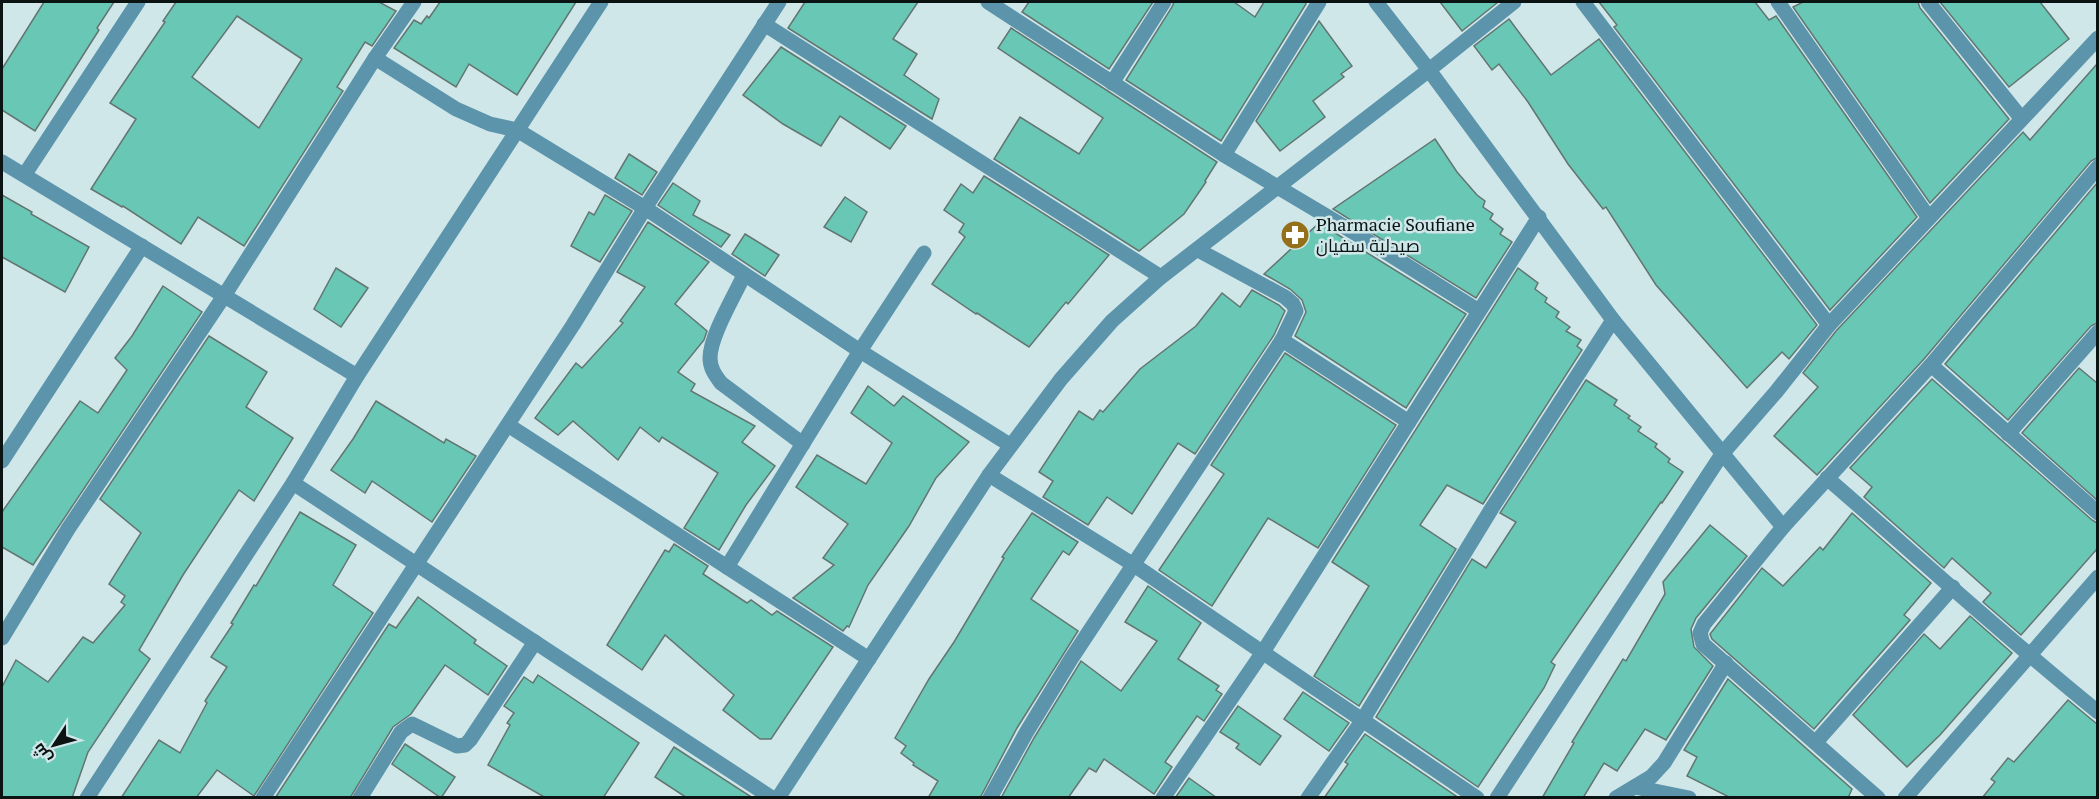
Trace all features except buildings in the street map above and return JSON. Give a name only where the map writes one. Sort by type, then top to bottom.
[{"type":"street","points":[[25,174],[138,2]]},
{"type":"street","points":[[2,638],[68,529],[224,296],[375,58],[414,2]]},
{"type":"street","points":[[87,798],[293,483],[357,375],[601,2]]},
{"type":"street","points":[[263,798],[508,425],[778,2]]},
{"type":"street","points":[[1112,83],[1164,2]]},
{"type":"street","points":[[1224,155],[1319,2]]},
{"type":"street","points":[[1376,2],[1539,217],[1613,320],[1783,527]]},
{"type":"street","points":[[778,798],[1010,446],[1068,370],[1113,321],[1161,277],[1514,2]]},
{"type":"street","points":[[1582,2],[1829,325]]},
{"type":"street","points":[[1778,2],[1929,218]]},
{"type":"street","points":[[1928,2],[2021,118]]},
{"type":"street","points":[[997,4],[1112,83],[1224,155],[1365,239],[1479,311]]},
{"type":"street","points":[[764,24],[1161,277]]},
{"type":"street","points":[[1497,798],[1722,454],[1776,392],[1829,325],[2097,38]]},
{"type":"street","points":[[375,58],[456,109],[490,124],[517,130],[645,208],[860,351],[1010,446]]},
{"type":"street","points":[[2,162],[357,375]]},
{"type":"street","points":[[1878,798],[1703,644],[1700,633],[1704,624],[1783,527],[1931,365],[2096,172]]},
{"type":"street","points":[[1163,798],[1263,652],[1539,217]]},
{"type":"street","points":[[2,461],[142,246]]},
{"type":"street","points":[[990,798],[1071,658],[1282,340],[1296,311],[1293,304],[1285,297],[1198,250]]},
{"type":"street","points":[[727,567],[860,351],[924,254]]},
{"type":"street","points":[[744,275],[712,343],[710,358],[713,371],[721,383],[803,444]]},
{"type":"street","points":[[1308,798],[1362,721],[1492,508],[1613,320]]},
{"type":"street","points":[[2008,434],[2097,332]]},
{"type":"street","points":[[1282,340],[1409,422]]},
{"type":"street","points":[[1931,365],[2097,513]]},
{"type":"street","points":[[508,425],[869,659]]},
{"type":"street","points":[[989,476],[1134,565],[1477,798]]},
{"type":"street","points":[[1827,478],[1953,587],[2029,657],[2097,712]]},
{"type":"street","points":[[293,483],[772,798]]},
{"type":"street","points":[[1905,798],[2097,577]]},
{"type":"street","points":[[1816,742],[1953,587]]},
{"type":"street","points":[[360,798],[401,732],[412,724],[457,746],[465,745],[535,642]]},
{"type":"street","points":[[1616,798],[1651,777],[1664,763],[1726,663]]},
{"type":"street","points":[[1635,787],[1689,798]]},
{"type":"place","name":"Pharmacie Soufiane صيدلية سفيان","points":[[1295,235]]}]
